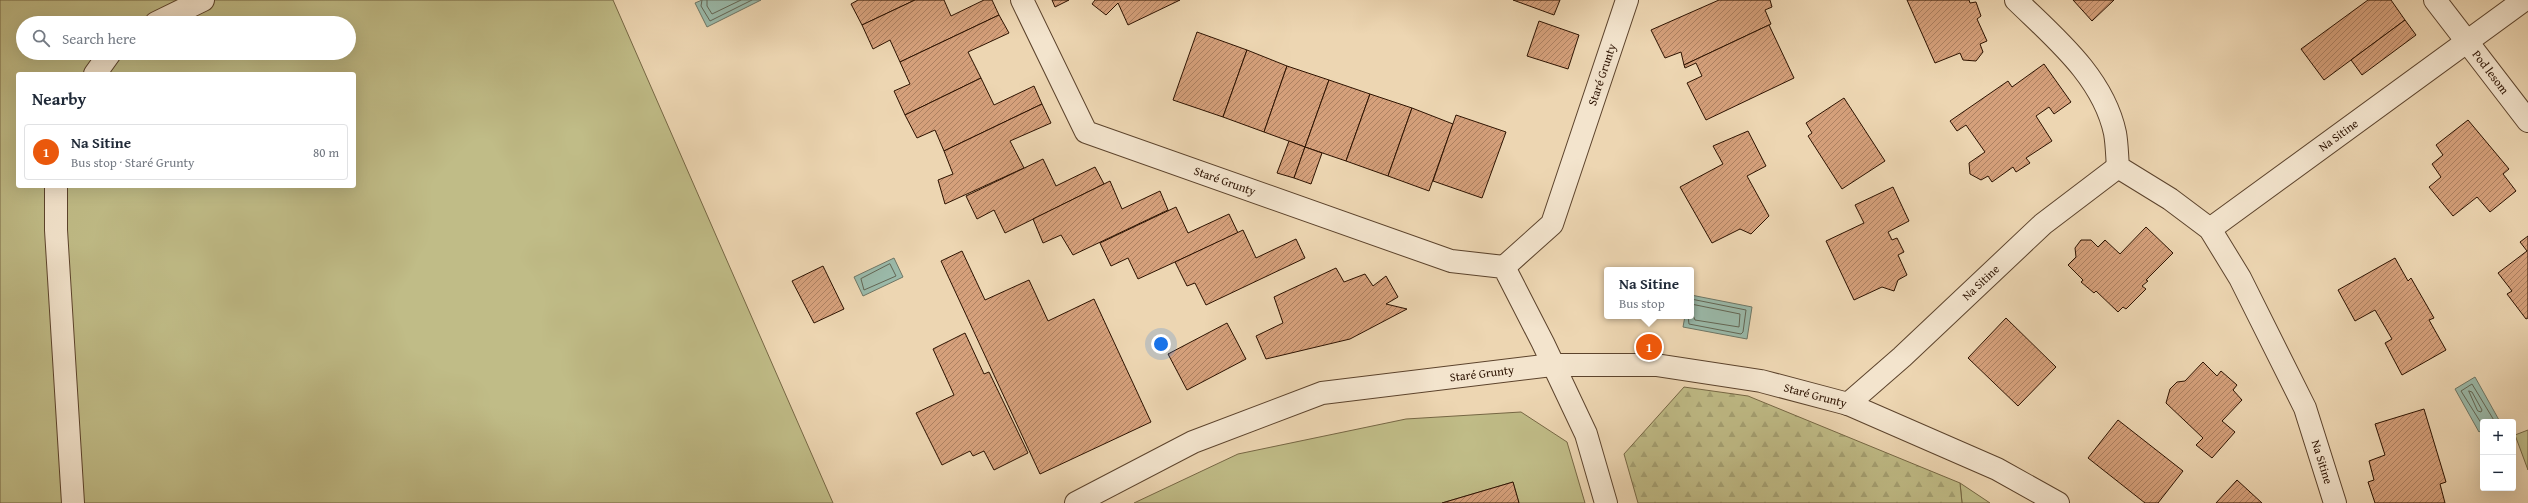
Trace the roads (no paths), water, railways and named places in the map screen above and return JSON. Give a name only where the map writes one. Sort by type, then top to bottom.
[{"type":"street","points":[[170,16],[203,0]]},
{"type":"street","name":"Staré Grunty","points":[[1022,0],[1086,132],[1450,261],[1504,267],[1552,224],[1627,0]]},
{"type":"street","points":[[2016,0],[2070,53],[2091,78],[2106,104],[2115,133],[2118,167]]},
{"type":"street","points":[[2435,0],[2467,42]]},
{"type":"street","name":"Na Sitine","points":[[2210,229],[2524,0]]},
{"type":"street","name":"Pod lesom","points":[[2467,42],[2528,121]]},
{"type":"street","points":[[96,72],[105,60]]},
{"type":"street","name":"Na Sitine","points":[[1848,404],[1902,357],[2042,224],[2118,167],[2170,199],[2210,229],[2240,278],[2305,408],[2335,503]]},
{"type":"street","points":[[56,188],[56,230],[72,503]]},
{"type":"street","points":[[1504,267],[1586,434],[1606,503]]},
{"type":"street","name":"Staré Grunty","points":[[1076,503],[1194,442],[1322,393],[1439,377],[1552,365],[1656,365],[1761,381],[1848,404],[1997,469],[2058,503]]},
{"type":"water","points":[[702,0],[761,0],[707,27],[695,3]]},
{"type":"water","points":[[894,258],[903,277],[863,296],[854,277]]},
{"type":"water","points":[[1694,296],[1752,307],[1747,339],[1683,327],[1684,319],[1694,319]]},
{"type":"water","points":[[2475,377],[2498,419],[2480,419],[2479,432],[2455,389]]},
{"type":"place","name":"Na Sitine","points":[[1649,347]]}]
